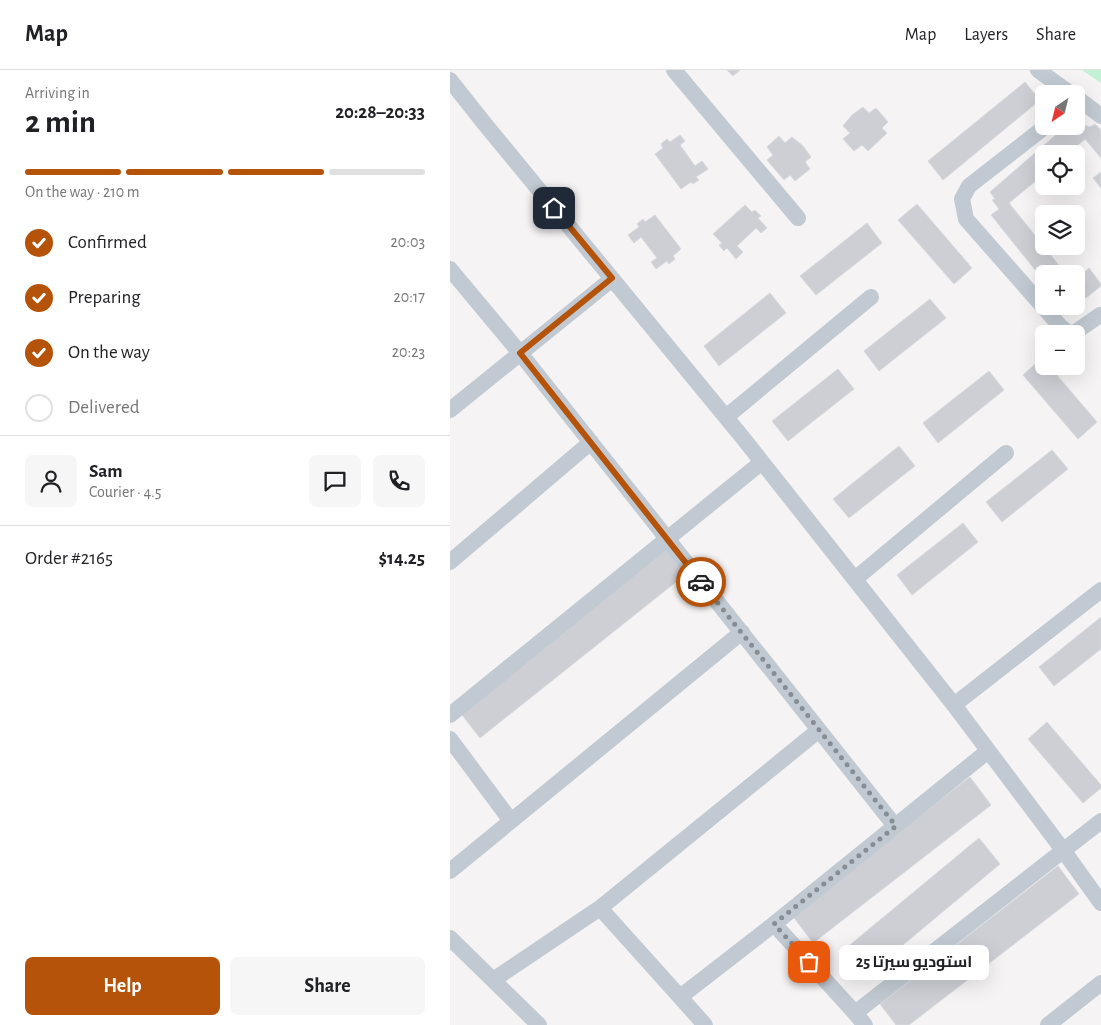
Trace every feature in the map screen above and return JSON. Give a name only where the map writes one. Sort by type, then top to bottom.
[{"type":"street","points":[[674,70],[798,218]]},
{"type":"street","points":[[1038,70],[1058,85]]},
{"type":"street","points":[[450,80],[726,417],[855,579],[954,705],[1101,903]]},
{"type":"street","points":[[1085,104],[1101,116]]},
{"type":"street","points":[[1035,135],[969,186],[962,199],[966,220],[1067,332],[1074,333],[1100,315]]},
{"type":"street","points":[[450,269],[520,353],[896,826]]},
{"type":"street","points":[[450,410],[612,278]]},
{"type":"street","points":[[726,417],[871,297]]},
{"type":"street","points":[[450,562],[591,442]]},
{"type":"street","points":[[855,579],[1006,453]]},
{"type":"street","points":[[450,715],[762,462]]},
{"type":"street","points":[[954,705],[1101,590]]},
{"type":"street","points":[[450,871],[742,632]]},
{"type":"street","points":[[493,980],[600,908],[819,730]]},
{"type":"street","points":[[450,739],[511,821]]},
{"type":"street","points":[[680,997],[774,924],[988,751]]},
{"type":"street","points":[[774,924],[860,1019],[1101,820]]},
{"type":"street","points":[[600,908],[705,1025]]},
{"type":"street","points":[[450,938],[539,1025]]},
{"type":"street","points":[[1048,1025],[1101,983]]},
{"type":"green space","points":[[1082,70],[1101,70],[1101,83]]},
{"type":"building","points":[[727,70],[740,70],[733,76]]},
{"type":"building","points":[[1025,82],[1035,94],[1035,104],[943,180],[928,161]]},
{"type":"building","points":[[863,107],[869,113],[876,108],[888,122],[882,128],[887,133],[868,151],[862,145],[854,151],[843,139],[850,133],[843,126],[852,115]]},
{"type":"building","points":[[1095,124],[1101,130],[1101,158],[1085,139],[1078,145],[1044,145],[1056,135],[1085,135],[1085,125],[1090,127]]},
{"type":"building","points":[[680,135],[685,141],[680,145],[695,166],[702,161],[708,169],[696,177],[699,180],[693,184],[691,182],[681,189],[655,154],[663,148],[661,144],[667,139],[670,142]]},
{"type":"building","points":[[779,136],[785,143],[792,137],[803,146],[811,157],[805,162],[810,169],[795,181],[790,175],[784,180],[767,160],[773,155],[767,147]]},
{"type":"building","points":[[1035,153],[1035,181],[1009,203],[1035,235],[1035,255],[1051,255],[1059,265],[1035,265],[1035,270],[991,215],[999,209],[992,200],[995,199],[990,192]]},
{"type":"building","points":[[1101,172],[1101,188],[1093,178]]},
{"type":"building","points":[[917,204],[972,268],[954,284],[898,220]]},
{"type":"building","points":[[745,205],[752,212],[755,210],[761,216],[758,218],[767,228],[761,233],[756,228],[737,246],[743,252],[736,259],[727,248],[724,251],[719,245],[722,243],[713,234]]},
{"type":"building","points":[[655,215],[681,249],[673,256],[675,259],[669,264],[667,261],[656,269],[651,262],[657,258],[641,237],[634,243],[628,235],[639,227],[637,224],[643,219],[645,222]]},
{"type":"building","points":[[867,223],[882,243],[816,295],[800,276]]},
{"type":"building","points":[[1089,268],[1101,284],[1086,298],[1085,297],[1085,272]]},
{"type":"building","points":[[770,293],[786,313],[719,366],[704,346]]},
{"type":"building","points":[[930,299],[946,318],[879,371],[864,351]]},
{"type":"building","points":[[1035,364],[1035,375],[1057,375],[1097,422],[1078,439],[1023,375]]},
{"type":"building","points":[[838,369],[854,389],[788,441],[772,421]]},
{"type":"building","points":[[989,371],[1004,390],[938,443],[923,423]]},
{"type":"building","points":[[899,446],[915,466],[849,518],[833,499]]},
{"type":"building","points":[[1052,450],[1068,469],[1002,522],[986,502]]},
{"type":"building","points":[[963,523],[978,542],[912,595],[897,575]]},
{"type":"building","points":[[664,546],[686,574],[480,738],[459,711]]},
{"type":"building","points":[[1101,617],[1101,649],[1054,686],[1039,667]]},
{"type":"building","points":[[1047,722],[1101,785],[1101,788],[1083,803],[1028,739]]},
{"type":"building","points":[[970,777],[991,805],[813,943],[792,915]]},
{"type":"building","points":[[979,838],[1000,864],[861,980],[839,954]]},
{"type":"building","points":[[1058,866],[1079,894],[909,1025],[896,1025],[880,1004]]},
{"type":"way so far","points":[[701,582],[896,826],[774,924],[809,962]]},
{"type":"place","name":"استوديو سيرتا 25","points":[[809,962]]},
{"type":"route","points":[[554,208],[612,278],[520,353],[701,582]]}]
